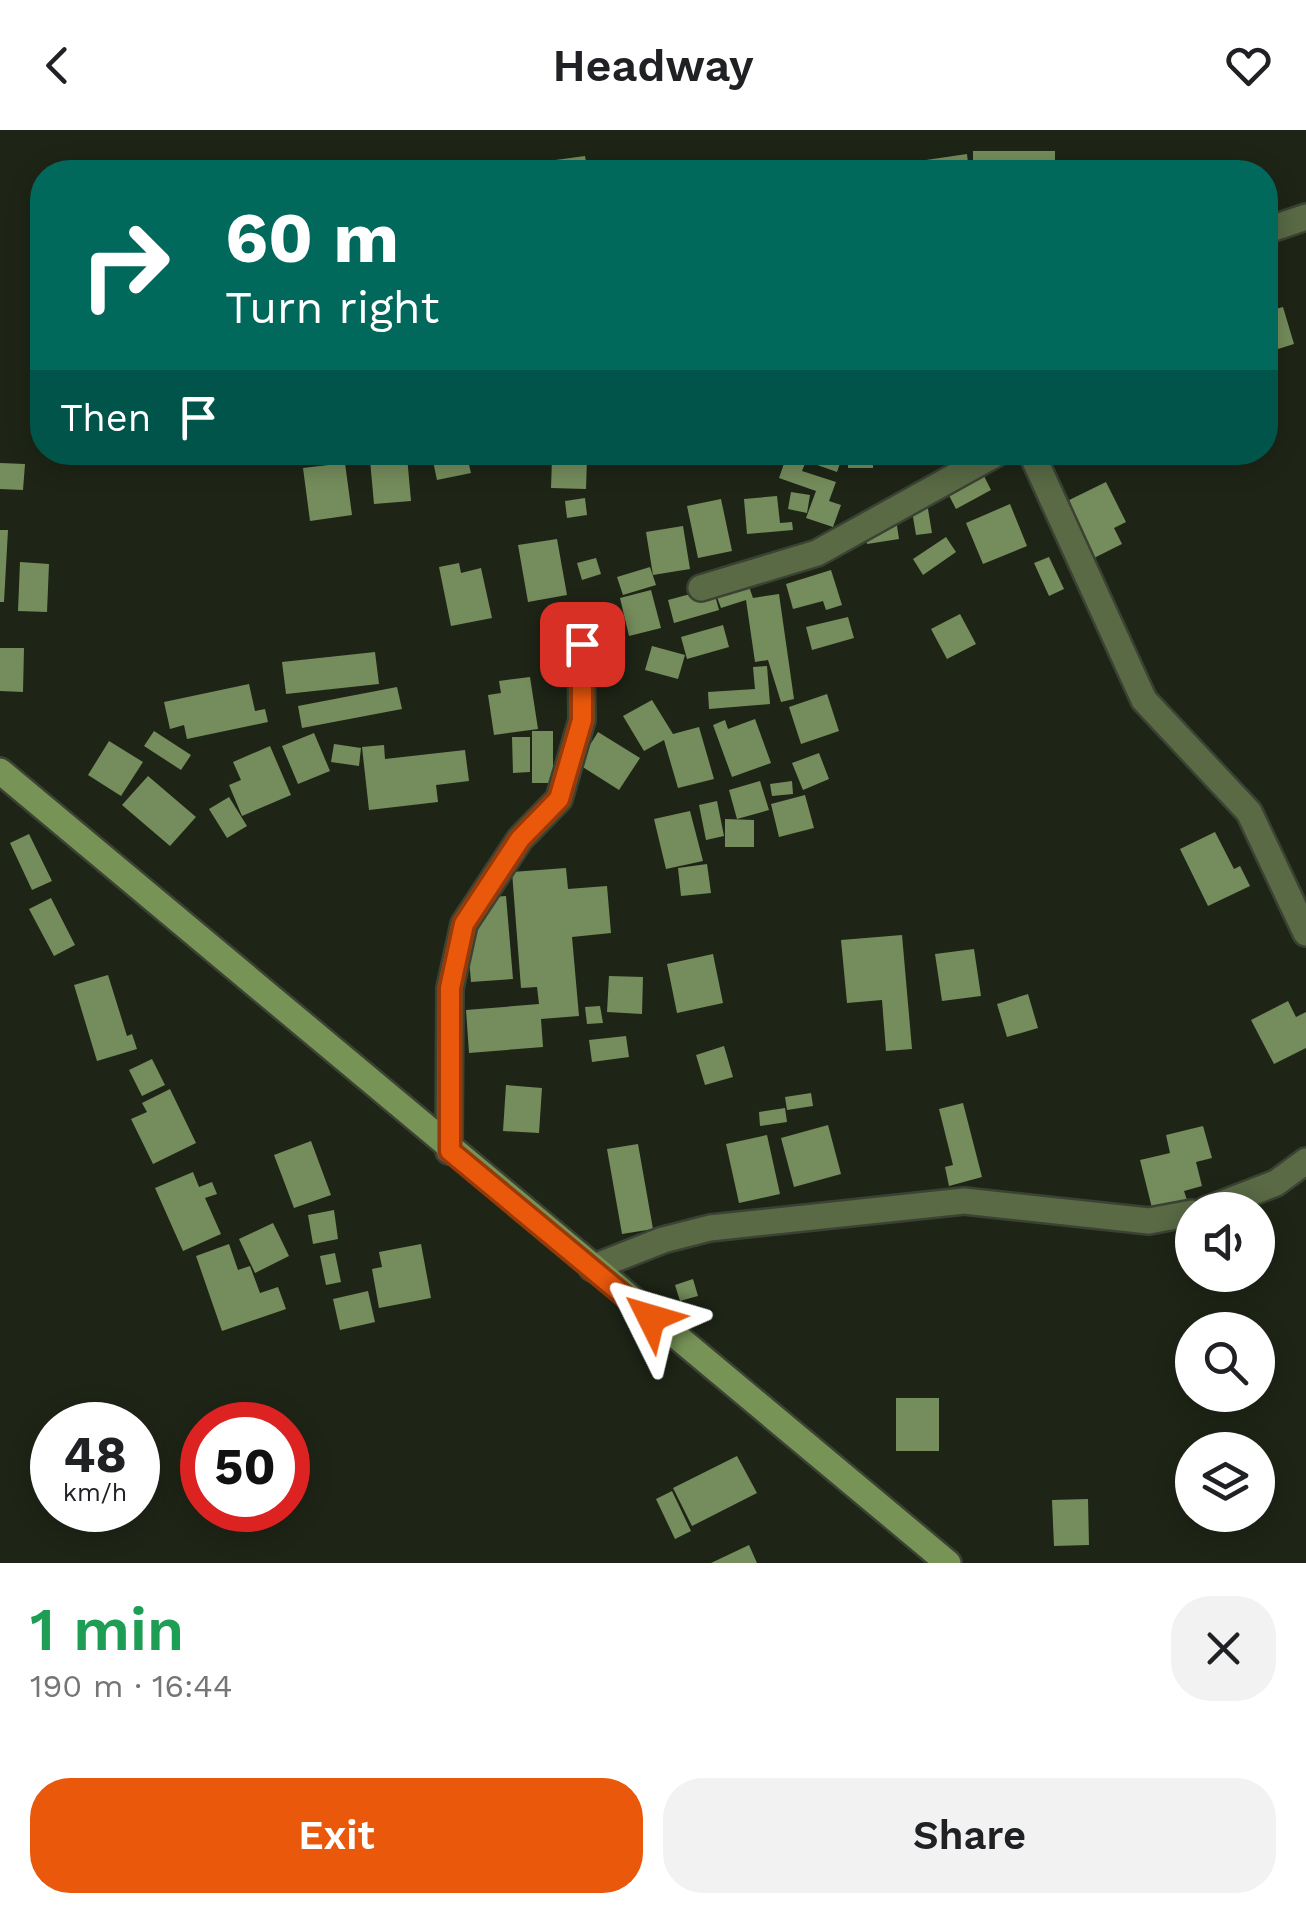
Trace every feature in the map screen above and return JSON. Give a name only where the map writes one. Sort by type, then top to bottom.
[{"type":"main road","points":[[0,771],[450,1151],[948,1563]]},
{"type":"street","points":[[1278,226],[1306,217]]},
{"type":"street","points":[[700,588],[818,552],[975,465]]},
{"type":"street","points":[[1037,465],[1144,700],[1249,812],[1306,933]]},
{"type":"street","points":[[450,1151],[450,988],[464,924],[520,839],[559,799],[582,720],[582,644]]},
{"type":"street","points":[[1254,1192],[1276,1184],[1306,1161]]},
{"type":"street","points":[[592,1268],[710,1228],[964,1201],[1149,1221],[1175,1216]]},
{"type":"building","points":[[973,151],[1055,151],[1055,160],[973,160]]},
{"type":"building","points":[[967,154],[968,160],[926,160]]},
{"type":"building","points":[[1283,307],[1294,344],[1278,349],[1278,308]]},
{"type":"building","points":[[0,463],[25,464],[23,490],[0,489]]},
{"type":"building","points":[[345,465],[352,515],[310,521],[303,468]]},
{"type":"building","points":[[370,465],[408,465],[411,501],[374,504]]},
{"type":"building","points":[[434,465],[469,465],[471,473],[437,480]]},
{"type":"building","points":[[552,465],[587,465],[586,489],[551,488]]},
{"type":"building","points":[[784,465],[804,465],[802,471],[836,482],[829,501],[841,505],[833,527],[806,518],[816,491],[779,478]]},
{"type":"building","points":[[817,465],[839,465],[837,472]]},
{"type":"building","points":[[848,465],[873,465],[873,468]]},
{"type":"building","points":[[982,472],[991,490],[956,509],[940,478]]},
{"type":"building","points":[[1106,482],[1126,522],[1114,528],[1122,544],[1086,562],[1057,506]]},
{"type":"building","points":[[925,491],[932,533],[916,535],[909,493]]},
{"type":"building","points":[[791,492],[810,495],[807,513],[788,509]]},
{"type":"building","points":[[777,496],[780,523],[792,522],[793,530],[747,534],[744,499]]},
{"type":"building","points":[[585,498],[587,515],[567,518],[565,501]]},
{"type":"building","points":[[721,499],[732,551],[698,558],[687,506]]},
{"type":"building","points":[[1010,504],[1027,546],[983,564],[966,523]]},
{"type":"building","points":[[895,513],[899,539],[867,544],[862,518]]},
{"type":"building","points":[[683,526],[690,569],[653,575],[646,532]]},
{"type":"building","points":[[0,530],[8,530],[4,602],[0,602]]},
{"type":"building","points":[[946,537],[956,552],[923,575],[913,559]]},
{"type":"building","points":[[557,539],[567,595],[528,602],[518,545]]},
{"type":"building","points":[[1049,557],[1064,589],[1049,596],[1034,563]]},
{"type":"building","points":[[596,558],[601,574],[582,580],[577,563]]},
{"type":"building","points":[[20,562],[49,564],[47,612],[18,611]]},
{"type":"building","points":[[459,563],[461,573],[481,568],[492,618],[451,626],[439,567]]},
{"type":"building","points":[[650,567],[656,585],[623,595],[617,577]]},
{"type":"building","points":[[831,570],[842,605],[826,610],[823,601],[793,609],[786,584]]},
{"type":"building","points":[[746,578],[753,598],[779,594],[794,699],[781,702],[768,660],[755,662],[746,600],[721,608],[714,589]]},
{"type":"building","points":[[713,588],[719,610],[674,623],[668,600]]},
{"type":"building","points":[[651,590],[661,628],[629,636],[620,598]]},
{"type":"building","points":[[960,614],[976,644],[947,659],[931,629]]},
{"type":"building","points":[[848,617],[854,638],[812,650],[806,627]]},
{"type":"building","points":[[723,625],[729,647],[687,659],[681,637]]},
{"type":"building","points":[[652,646],[685,655],[678,679],[645,670]]},
{"type":"building","points":[[0,648],[24,648],[23,692],[0,691]]},
{"type":"building","points":[[375,652],[379,684],[286,694],[282,662]]},
{"type":"building","points":[[767,666],[770,704],[709,709],[708,692],[755,689],[753,667]]},
{"type":"building","points":[[530,677],[538,729],[494,735],[488,695],[501,693],[499,681]]},
{"type":"building","points":[[249,684],[255,711],[265,709],[268,722],[187,739],[184,725],[170,729],[164,702]]},
{"type":"building","points":[[397,687],[402,709],[302,728],[298,706]]},
{"type":"building","points":[[827,694],[839,731],[801,744],[789,707]]},
{"type":"building","points":[[652,700],[673,734],[699,727],[714,779],[678,788],[664,740],[644,751],[623,716]]},
{"type":"building","points":[[755,719],[771,763],[732,777],[713,725],[725,720],[728,729]]},
{"type":"building","points":[[154,731],[191,755],[181,770],[144,746]]},
{"type":"building","points":[[532,731],[553,731],[553,783],[532,783]]},
{"type":"building","points":[[598,732],[640,758],[619,790],[578,764]]},
{"type":"building","points":[[314,733],[330,771],[298,784],[282,746]]},
{"type":"building","points":[[512,737],[530,737],[530,772],[513,773]]},
{"type":"building","points":[[109,741],[143,762],[121,796],[88,775]]},
{"type":"building","points":[[334,744],[361,748],[359,766],[331,762]]},
{"type":"building","points":[[384,745],[385,759],[465,750],[469,781],[436,785],[438,802],[369,810],[362,747]]},
{"type":"building","points":[[270,746],[291,795],[242,816],[229,785],[241,780],[233,762]]},
{"type":"building","points":[[819,753],[829,779],[803,790],[792,763]]},
{"type":"building","points":[[148,776],[196,817],[170,846],[122,805]]},
{"type":"building","points":[[760,781],[769,810],[737,819],[729,790]]},
{"type":"building","points":[[792,781],[793,794],[772,796],[770,784]]},
{"type":"building","points":[[805,795],[814,828],[779,837],[771,804]]},
{"type":"building","points":[[229,797],[247,826],[227,838],[209,809]]},
{"type":"building","points":[[717,801],[724,836],[706,840],[699,805]]},
{"type":"building","points":[[690,811],[703,861],[666,869],[654,819]]},
{"type":"building","points":[[725,819],[754,820],[754,847],[725,847]]},
{"type":"building","points":[[1215,832],[1234,869],[1240,866],[1250,886],[1208,906],[1180,849]]},
{"type":"building","points":[[29,834],[52,881],[32,890],[10,843]]},
{"type":"building","points":[[707,864],[711,893],[681,896],[678,868]]},
{"type":"building","points":[[566,868],[568,889],[607,886],[611,933],[572,937],[579,1016],[541,1019],[543,1047],[469,1053],[466,1010],[539,1004],[537,987],[521,988],[512,872]]},
{"type":"building","points":[[506,896],[513,979],[471,982],[466,923],[475,898]]},
{"type":"building","points":[[51,898],[75,945],[54,956],[29,909]]},
{"type":"building","points":[[902,935],[912,1049],[886,1051],[882,1000],[847,1003],[841,940]]},
{"type":"building","points":[[974,949],[981,996],[942,1001],[935,954]]},
{"type":"building","points":[[713,954],[723,1003],[677,1013],[667,964]]},
{"type":"building","points":[[108,975],[127,1036],[132,1034],[137,1049],[97,1061],[74,985]]},
{"type":"building","points":[[609,976],[643,977],[642,1014],[607,1012]]},
{"type":"building","points":[[1028,994],[1038,1028],[1007,1037],[997,1004]]},
{"type":"building","points":[[1288,1001],[1296,1017],[1306,1012],[1306,1048],[1274,1064],[1251,1020]]},
{"type":"building","points":[[600,1006],[603,1023],[587,1024],[585,1007]]},
{"type":"building","points":[[626,1036],[629,1057],[592,1062],[589,1040]]},
{"type":"building","points":[[724,1046],[733,1077],[705,1085],[696,1055]]},
{"type":"building","points":[[152,1059],[165,1085],[142,1096],[129,1070]]},
{"type":"building","points":[[506,1085],[542,1088],[539,1133],[503,1131]]},
{"type":"building","points":[[170,1089],[196,1143],[153,1164],[131,1119],[147,1112],[142,1103]]},
{"type":"building","points":[[811,1093],[813,1106],[787,1110],[785,1097]]},
{"type":"building","points":[[963,1103],[982,1177],[949,1186],[945,1167],[953,1165],[939,1109]]},
{"type":"building","points":[[785,1108],[787,1122],[760,1126],[759,1112]]},
{"type":"building","points":[[828,1125],[841,1174],[794,1187],[781,1138]]},
{"type":"building","points":[[1203,1126],[1212,1158],[1196,1162],[1202,1186],[1175,1192],[1175,1203],[1152,1208],[1140,1160],[1170,1153],[1166,1135]]},
{"type":"building","points":[[767,1135],[780,1194],[739,1203],[726,1144]]},
{"type":"building","points":[[311,1141],[331,1195],[294,1208],[274,1155]]},
{"type":"building","points":[[638,1144],[653,1229],[622,1234],[607,1149]]},
{"type":"building","points":[[193,1172],[199,1187],[212,1182],[217,1194],[205,1198],[221,1234],[183,1251],[155,1188]]},
{"type":"building","points":[[334,1210],[338,1239],[313,1244],[308,1215]]},
{"type":"building","points":[[273,1223],[289,1256],[255,1273],[239,1239]]},
{"type":"building","points":[[229,1244],[238,1270],[250,1266],[260,1293],[278,1287],[286,1309],[222,1331],[196,1256]]},
{"type":"building","points":[[421,1244],[431,1298],[379,1308],[372,1269],[382,1267],[379,1252]]},
{"type":"building","points":[[335,1253],[341,1282],[326,1285],[320,1256]]},
{"type":"building","points":[[693,1279],[698,1296],[680,1301],[675,1285]]},
{"type":"building","points":[[368,1291],[375,1322],[340,1330],[333,1299]]},
{"type":"building","points":[[896,1398],[939,1398],[939,1451],[896,1451]]},
{"type":"building","points":[[737,1456],[757,1493],[692,1526],[673,1488]]},
{"type":"building","points":[[672,1491],[691,1531],[675,1539],[656,1499]]},
{"type":"building","points":[[1088,1499],[1089,1545],[1054,1546],[1052,1500]]},
{"type":"building","points":[[749,1545],[757,1563],[711,1563]]},
{"type":"route","points":[[582,644],[582,720],[559,799],[520,839],[464,924],[455,957],[450,988],[450,1151],[651,1318]]}]
